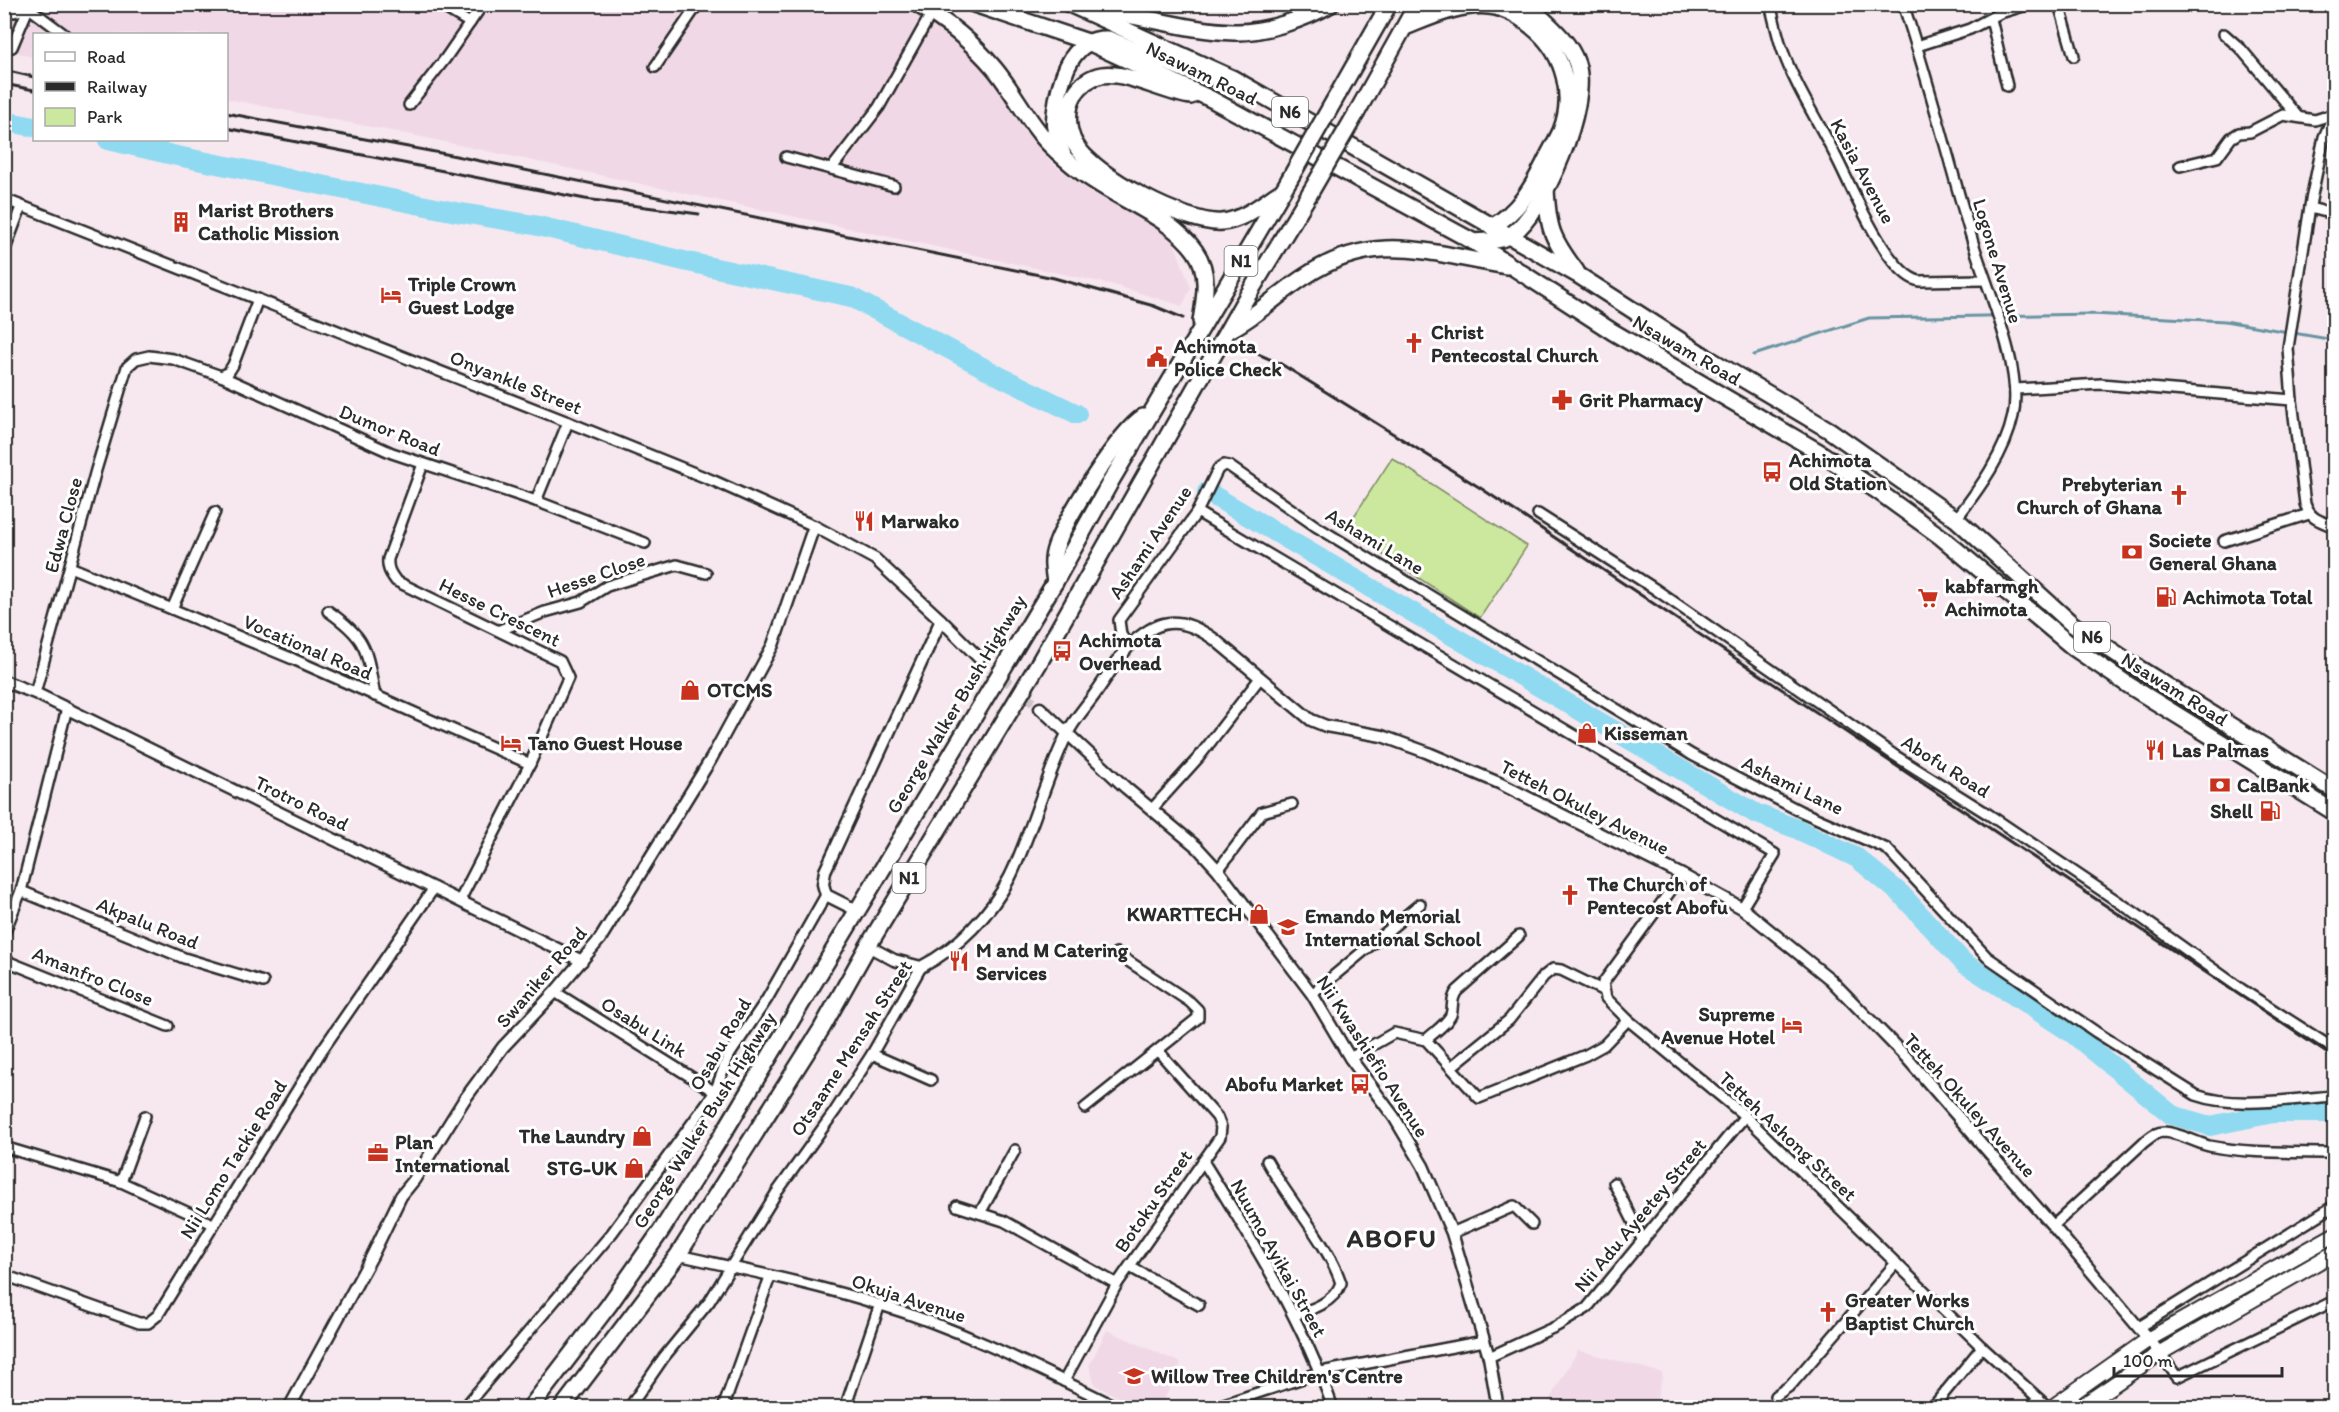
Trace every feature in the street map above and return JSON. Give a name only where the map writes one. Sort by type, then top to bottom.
[{"type":"highway","points":[[917,4],[956,31],[995,69],[1040,134],[1064,158],[1095,183],[1171,227],[1196,252],[1205,272],[1206,295],[1200,330]]},
{"type":"highway","name":"Nsawam Road","points":[[974,4],[1088,42],[1211,99],[1474,242],[1516,267],[1613,332],[1820,452],[1941,537],[2074,648],[2130,686],[2334,812]]},
{"type":"highway","points":[[1076,7],[1234,33],[1267,29],[1331,4]]},
{"type":"highway","name":"N1","points":[[1200,330],[1389,4]]},
{"type":"highway","name":"N1","points":[[562,1407],[678,1255],[822,1029],[868,946],[1039,663],[1417,4]]},
{"type":"highway","points":[[1474,242],[1510,236],[1546,189],[1567,145],[1581,88],[1577,63],[1559,34],[1527,4]]},
{"type":"highway","points":[[1405,27],[1448,11],[1475,6],[1491,6],[1523,18],[1546,39],[1562,66],[1567,99],[1561,130],[1530,190],[1505,219],[1492,227]]},
{"type":"highway","name":"Nsawam Road","points":[[1076,7],[1232,78],[1578,275],[1706,357],[1829,430],[1956,519],[2072,624],[2134,666],[2334,789]]},
{"type":"highway","points":[[1064,158],[1054,126],[1059,92],[1071,58],[1088,42],[1108,39],[1196,74],[1232,78]]},
{"type":"highway","points":[[1211,99],[1177,94],[1124,77],[1106,74],[1093,76],[1083,83],[1073,98],[1069,114],[1070,133],[1076,146],[1089,160],[1134,192],[1175,212],[1202,220],[1220,222],[1240,218],[1285,186]]},
{"type":"highway","points":[[1546,189],[1550,229],[1578,275]]},
{"type":"highway","points":[[1229,330],[1250,319],[1305,276],[1348,255],[1372,249],[1398,247],[1430,250],[1463,259],[1516,267]]},
{"type":"highway","name":"George Walker Bush Highway","points":[[530,1407],[609,1305],[661,1231],[736,1112],[1055,582],[1052,564],[1056,545],[1079,502],[1125,433],[1150,413],[1200,330]]},
{"type":"highway","points":[[1941,537],[1956,519]]},
{"type":"main road","points":[[2050,1407],[2149,1339],[2334,1235]]},
{"type":"main road","points":[[2079,1407],[2160,1353],[2334,1253]]},
{"type":"street","points":[[438,4],[470,23]]},
{"type":"street","points":[[409,105],[445,60],[483,4]]},
{"type":"street","points":[[655,67],[698,4]]},
{"type":"street","name":"Kasia Avenue","points":[[1770,4],[1782,48],[1807,105],[1869,224],[1902,272],[1910,279],[1919,281],[1985,280]]},
{"type":"street","name":"Logone Avenue","points":[[1903,4],[1955,184],[1992,298],[2016,389],[2013,417],[2004,443],[1988,474],[1956,519]]},
{"type":"street","points":[[1917,46],[1970,29],[2000,14],[2030,4]]},
{"type":"street","points":[[2059,4],[2074,56]]},
{"type":"street","points":[[4,8],[14,12],[29,6]]},
{"type":"street","points":[[29,6],[63,33]]},
{"type":"street","points":[[12,47],[29,6]]},
{"type":"street","points":[[832,168],[879,107],[931,14]]},
{"type":"street","points":[[1991,19],[2007,86]]},
{"type":"street","points":[[2224,34],[2241,49],[2299,118]]},
{"type":"street","points":[[2180,166],[2217,157],[2231,138],[2239,133],[2250,132],[2283,115],[2315,120],[2334,114]]},
{"type":"street","points":[[2334,114],[2324,137],[2310,208],[2288,348],[2305,504],[2309,514],[2314,518],[2334,527]]},
{"type":"street","points":[[786,157],[894,186]]},
{"type":"street","name":"Onyankle Street","points":[[4,199],[568,422],[714,481],[814,526],[875,559],[979,658]]},
{"type":"street","points":[[4,252],[21,207]]},
{"type":"street","points":[[2310,208],[2334,214]]},
{"type":"street","points":[[221,376],[228,373],[233,365],[258,299]]},
{"type":"street","name":"Dumor Road","points":[[127,367],[136,359],[149,356],[173,359],[221,376],[306,416],[423,464],[536,501],[645,543]]},
{"type":"street","name":"Edwa Close","points":[[35,693],[96,470],[127,367]]},
{"type":"street","points":[[2016,389],[2101,384],[2292,400]]},
{"type":"street","points":[[536,501],[568,422]]},
{"type":"street","name":"Hesse Crescent","points":[[423,464],[388,559],[387,567],[390,573],[396,581],[560,661],[568,675],[530,764],[460,900]]},
{"type":"street","name":"Ashami Avenue","points":[[1129,646],[1121,635],[1119,620],[1197,512],[1218,469],[1229,465]]},
{"type":"street","name":"Ashami Lane","points":[[1229,465],[1317,527],[1692,755],[1800,811],[1887,849],[1988,957],[2096,1032],[2196,1095],[2211,1100],[2232,1102],[2334,1096]]},
{"type":"street","points":[[172,609],[214,512]]},
{"type":"street","points":[[1197,512],[1775,854],[1742,908]]},
{"type":"street","name":"Abofu Road","points":[[1538,513],[1655,589],[1894,755],[1988,814],[2132,911],[2241,989],[2334,1049]]},
{"type":"street","points":[[2224,541],[2309,514]]},
{"type":"street","name":"Swaniker Road","points":[[289,1407],[372,1256],[401,1196],[414,1180],[464,1100],[503,1047],[555,992],[600,939],[672,823],[749,691],[772,645],[814,526]]},
{"type":"street","name":"Hesse Close","points":[[500,630],[545,612],[582,602],[607,586],[650,575],[677,565],[706,573]]},
{"type":"street","name":"Vocational Road","points":[[70,567],[530,764]]},
{"type":"street","points":[[328,611],[350,627],[362,640],[375,696]]},
{"type":"street","name":"Osabu Road","points":[[464,1407],[612,1233],[715,1092],[728,1057],[767,999],[826,895],[823,884],[825,871],[941,620]]},
{"type":"street","name":"Tetteh Okuley Avenue","points":[[1066,734],[1129,646],[1148,631],[1163,624],[1187,625],[1201,630],[1214,639],[1311,720],[1326,726],[1382,736],[1499,783],[1682,875],[1742,908],[1830,979],[1906,1057],[2160,1353]]},
{"type":"street","points":[[1153,808],[1199,757],[1260,678]]},
{"type":"street","name":"Trotro Road","points":[[4,681],[67,708],[582,961]]},
{"type":"street","points":[[4,934],[21,891],[67,708]]},
{"type":"street","name":"Nii Kwashiefio Avenue","points":[[1040,708],[1126,788],[1153,808],[1197,847],[1218,870],[1312,994],[1350,1058],[1394,1117],[1423,1166],[1452,1233],[1489,1357],[1497,1407]]},
{"type":"street","name":"Otsaame Mensah Street","points":[[629,1407],[664,1357],[710,1302],[777,1192],[835,1111],[872,1054],[921,967],[938,958],[965,936],[997,899],[1010,876],[1066,734]]},
{"type":"street","points":[[1218,870],[1262,812],[1292,804]]},
{"type":"street","points":[[1604,991],[1603,983],[1682,875]]},
{"type":"street","name":"Nii Lomo Tackie Road","points":[[4,1275],[139,1323],[148,1323],[158,1316],[322,1050],[434,888]]},
{"type":"street","name":"Akpalu Road","points":[[21,891],[184,958],[263,982]]},
{"type":"street","points":[[826,895],[856,910]]},
{"type":"street","points":[[1312,994],[1420,904]]},
{"type":"street","points":[[1426,1040],[1448,1019],[1452,1010],[1451,1000],[1457,991],[1519,936]]},
{"type":"street","points":[[868,946],[894,960],[921,967]]},
{"type":"street","points":[[1085,1108],[1159,1052],[1198,1018],[1198,1010],[1190,1002],[1116,953]]},
{"type":"street","name":"Amanfro Close","points":[[4,960],[168,1026]]},
{"type":"street","points":[[1451,1067],[1509,1020],[1544,976],[1553,969],[1561,969],[1604,991]]},
{"type":"street","name":"Tetteh Ashong Street","points":[[1604,991],[1606,998],[1628,1020],[1745,1116],[1982,1347],[2050,1407]]},
{"type":"street","name":"Osabu Link","points":[[555,992],[715,1092]]},
{"type":"street","points":[[1350,1058],[1394,1034],[1426,1040],[1479,1098],[1586,1055],[1604,1045],[1628,1020]]},
{"type":"street","name":"Botoku Street","points":[[1064,1381],[1118,1284],[1220,1137],[1221,1127],[1217,1117],[1159,1052]]},
{"type":"street","points":[[872,1054],[931,1080]]},
{"type":"street","points":[[121,1182],[145,1116]]},
{"type":"street","name":"Nii Adu Ayeetey Street","points":[[1489,1357],[1557,1326],[1587,1308],[1745,1116]]},
{"type":"street","points":[[2053,1226],[2155,1134],[2166,1132],[2208,1145],[2246,1151],[2334,1153]]},
{"type":"street","points":[[4,1147],[121,1182],[213,1224]]},
{"type":"street","points":[[980,1213],[1015,1150]]},
{"type":"street","name":"Nuumo Ayikai Street","points":[[1203,1161],[1265,1262],[1294,1315],[1321,1372],[1333,1407]]},
{"type":"street","points":[[1268,1161],[1281,1187],[1313,1232],[1341,1283],[1339,1290],[1314,1309],[1294,1315]]},
{"type":"street","points":[[1614,1183],[1643,1241]]},
{"type":"street","points":[[957,1206],[1004,1221],[1118,1284]]},
{"type":"street","points":[[1452,1233],[1514,1206],[1532,1224]]},
{"type":"street","points":[[2139,1327],[2334,1206]]},
{"type":"street","name":"Okuja Avenue","points":[[678,1255],[880,1304],[938,1324],[1119,1407]]},
{"type":"street","points":[[1774,1396],[1791,1385],[1896,1263]]},
{"type":"street","points":[[1130,1267],[1199,1305]]},
{"type":"street","points":[[723,1407],[770,1277]]},
{"type":"street","points":[[2160,1353],[2177,1377],[2334,1301]]},
{"type":"street","points":[[845,1407],[880,1304]]},
{"type":"street","points":[[1212,1407],[1321,1372],[1484,1341]]},
{"type":"street","points":[[1932,1407],[1982,1347]]},
{"type":"shaded area","points":[[5,5],[892,5],[927,21],[974,56],[996,80],[1053,164],[1089,191],[1171,234],[1191,288],[1182,306],[1110,284],[412,135],[228,99],[228,33],[33,33],[33,58],[5,48]]},
{"type":"shaded area","name":"Willow Tree Children's Centre","points":[[1107,1330],[1181,1363],[1161,1407],[1137,1407],[1095,1385],[1089,1366]]},
{"type":"shaded area","points":[[1578,1350],[1663,1373],[1655,1407],[1545,1407]]},
{"type":"green space","points":[[1392,458],[1527,546],[1480,618],[1345,530]]},
{"type":"waterway","points":[[4,121],[33,127]]},
{"type":"waterway","points":[[112,141],[456,212],[534,225],[688,262],[851,297],[1003,378],[1077,414]]},
{"type":"waterway","points":[[1754,355],[1869,318],[2092,314],[2225,321],[2334,340]]},
{"type":"waterway","points":[[1207,492],[1755,813],[1797,829],[1857,858],[1901,894],[1964,963],[2072,1033],[2172,1115],[2210,1126],[2273,1113],[2334,1113]]},
{"type":"tunnel","points":[[979,658],[1040,708]]},
{"type":"railway","points":[[4,70],[33,77]]},
{"type":"railway","points":[[4,84],[33,90]]},
{"type":"railway","points":[[228,113],[451,155],[1054,278],[1154,306],[1183,318]]},
{"type":"railway","points":[[228,128],[585,199],[699,214]]},
{"type":"railway","points":[[1251,351],[1281,364],[1482,489],[2334,1058]]},
{"type":"place","name":"Marist Brothers Catholic Mission","points":[[181,222]]},
{"type":"place","name":"Triple Crown Guest Lodge","points":[[391,295]]},
{"type":"place","name":"Christ Pentecostal Church","points":[[1414,343]]},
{"type":"place","name":"Achimota Police Check","points":[[1157,357]]},
{"type":"place","name":"Grit Pharmacy","points":[[1562,400]]},
{"type":"place","name":"Achimota Old Station","points":[[1772,472]]},
{"type":"place","name":"Prebyterian Church of Ghana","points":[[2179,495]]},
{"type":"place","name":"Marwako","points":[[864,521]]},
{"type":"place","name":"Societe General Ghana","points":[[2132,552]]},
{"type":"place","name":"Achimota Total","points":[[2166,597]]},
{"type":"place","name":"kabfarmgh Achimota","points":[[1928,598]]},
{"type":"place","name":"Achimota Overhead","points":[[1062,651]]},
{"type":"place","name":"OTCMS","points":[[690,690]]},
{"type":"place","name":"Kisseman","points":[[1587,733]]},
{"type":"place","name":"Tano Guest House","points":[[511,743]]},
{"type":"place","name":"Las Palmas","points":[[2155,750]]},
{"type":"place","name":"CalBank","points":[[2220,785]]},
{"type":"place","name":"Shell","points":[[2270,811]]},
{"type":"place","name":"The Church of Pentecost Abofu","points":[[1570,895]]},
{"type":"place","name":"KWARTTECH","points":[[1259,914]]},
{"type":"place","name":"Emando Memorial International School","points":[[1288,927]]},
{"type":"place","name":"M and M Catering Services","points":[[959,961]]},
{"type":"place","name":"Supreme Avenue Hotel","points":[[1792,1025]]},
{"type":"place","name":"Abofu Market","points":[[1360,1084]]},
{"type":"place","name":"The Laundry","points":[[642,1136]]},
{"type":"place","name":"Plan International","points":[[378,1153]]},
{"type":"place","name":"STG-UK","points":[[634,1168]]},
{"type":"place","name":"Greater Works Baptist Church","points":[[1828,1312]]},
{"type":"place","name":"Willow Tree Children's Centre","points":[[1134,1376]]},
{"type":"district","name":"ABOFU","points":[[1392,1238]]}]
